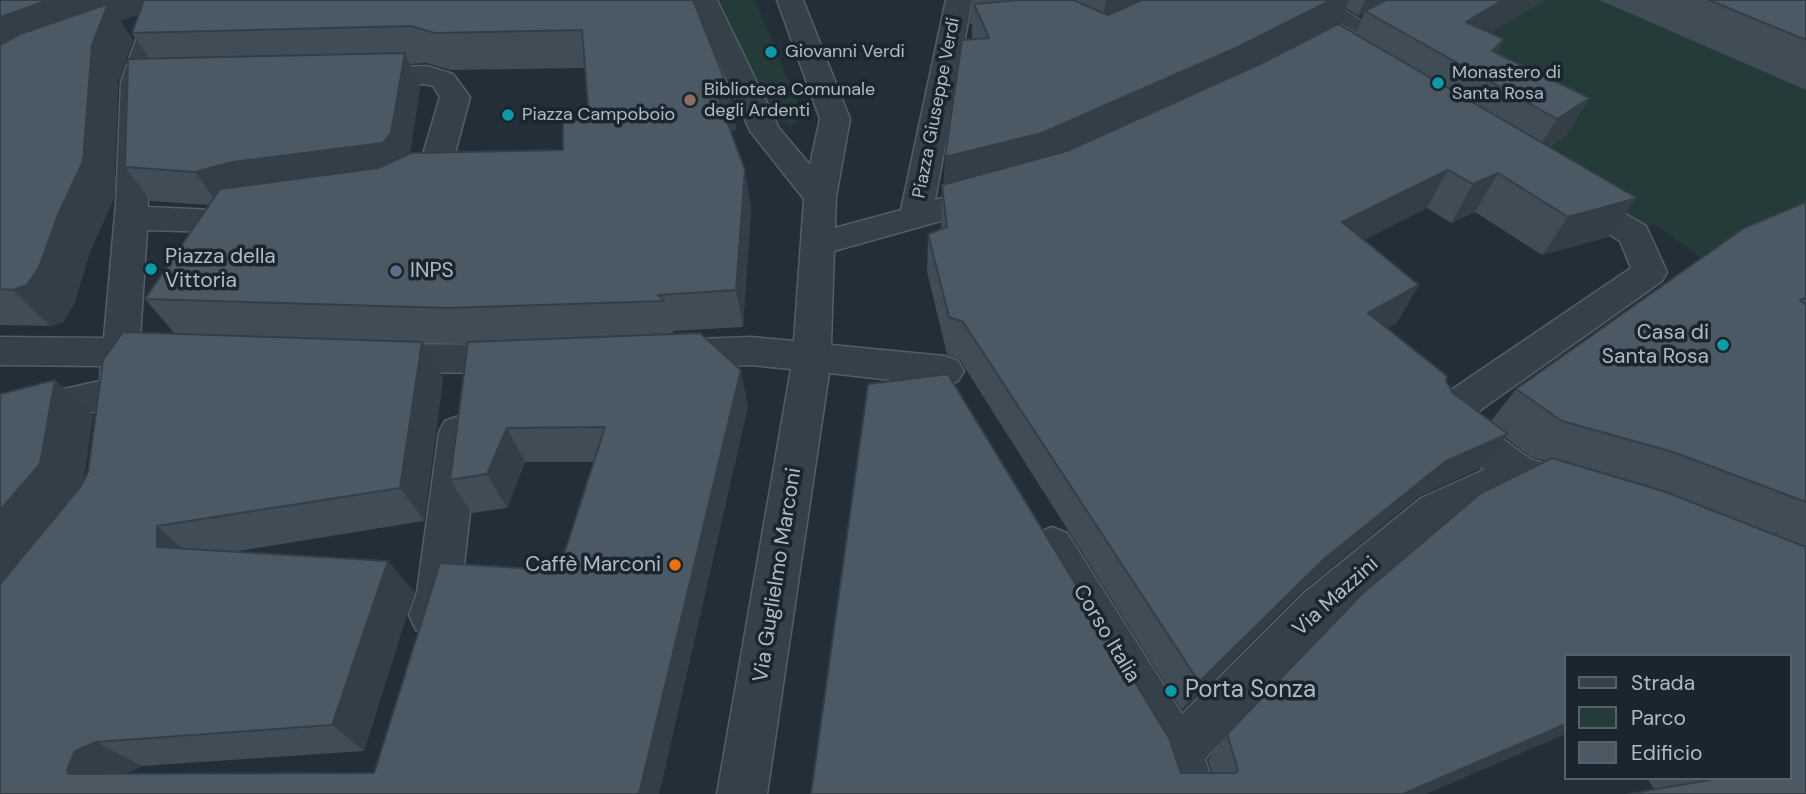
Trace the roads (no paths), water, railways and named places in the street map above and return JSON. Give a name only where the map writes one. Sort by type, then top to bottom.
[{"type":"street","points":[[121,33],[158,20],[181,0]]},
{"type":"street","points":[[704,0],[765,131],[820,197]]},
{"type":"street","points":[[790,0],[835,119],[820,197],[812,356]]},
{"type":"street","name":"Piazza Giuseppe Verdi","points":[[922,214],[966,33],[959,0]]},
{"type":"street","points":[[0,421],[14,414],[116,411],[131,211],[158,20]]},
{"type":"street","points":[[1338,41],[1372,22]]},
{"type":"street","points":[[330,78],[428,75],[443,79],[455,97],[438,157],[412,186],[397,192],[371,195]]},
{"type":"street","points":[[1551,184],[1634,234],[1650,272],[1443,416],[1517,472],[1609,499]]},
{"type":"street","points":[[818,244],[1022,187]]},
{"type":"street","points":[[131,211],[214,221],[281,206]]},
{"type":"street","points":[[187,253],[214,221]]},
{"type":"street","points":[[121,339],[160,284]]},
{"type":"street","points":[[0,351],[121,339],[203,353]]},
{"type":"street","points":[[631,355],[727,352],[812,356],[945,371],[965,402]]},
{"type":"street","name":"Via Guglielmo Marconi","points":[[742,794],[812,356]]},
{"type":"street","points":[[342,357],[467,361],[549,358]]},
{"type":"street","points":[[419,658],[439,592],[467,361]]},
{"type":"street","name":"Via Mazzini","points":[[1178,752],[1321,607],[1436,511],[1517,472]]},
{"type":"street","name":"Corso Italia","points":[[1029,507],[1178,752],[1191,794]]},
{"type":"lane","points":[[1314,0],[1372,22]]},
{"type":"place","name":"Giovanni Verdi","points":[[771,52]]},
{"type":"place","name":"Monastero di Santa Rosa","points":[[1438,83]]},
{"type":"place","name":"Biblioteca Comunale degli Ardenti","points":[[690,100]]},
{"type":"place","name":"Piazza Campoboio","points":[[508,115]]},
{"type":"place","name":"Piazza della Vittoria","points":[[151,269]]},
{"type":"place","name":"INPS","points":[[396,271]]},
{"type":"place","name":"Casa di Santa Rosa","points":[[1723,345]]},
{"type":"place","name":"Caffè Marconi","points":[[675,565]]},
{"type":"place","name":"Porta Sonza","points":[[1171,691]]}]
